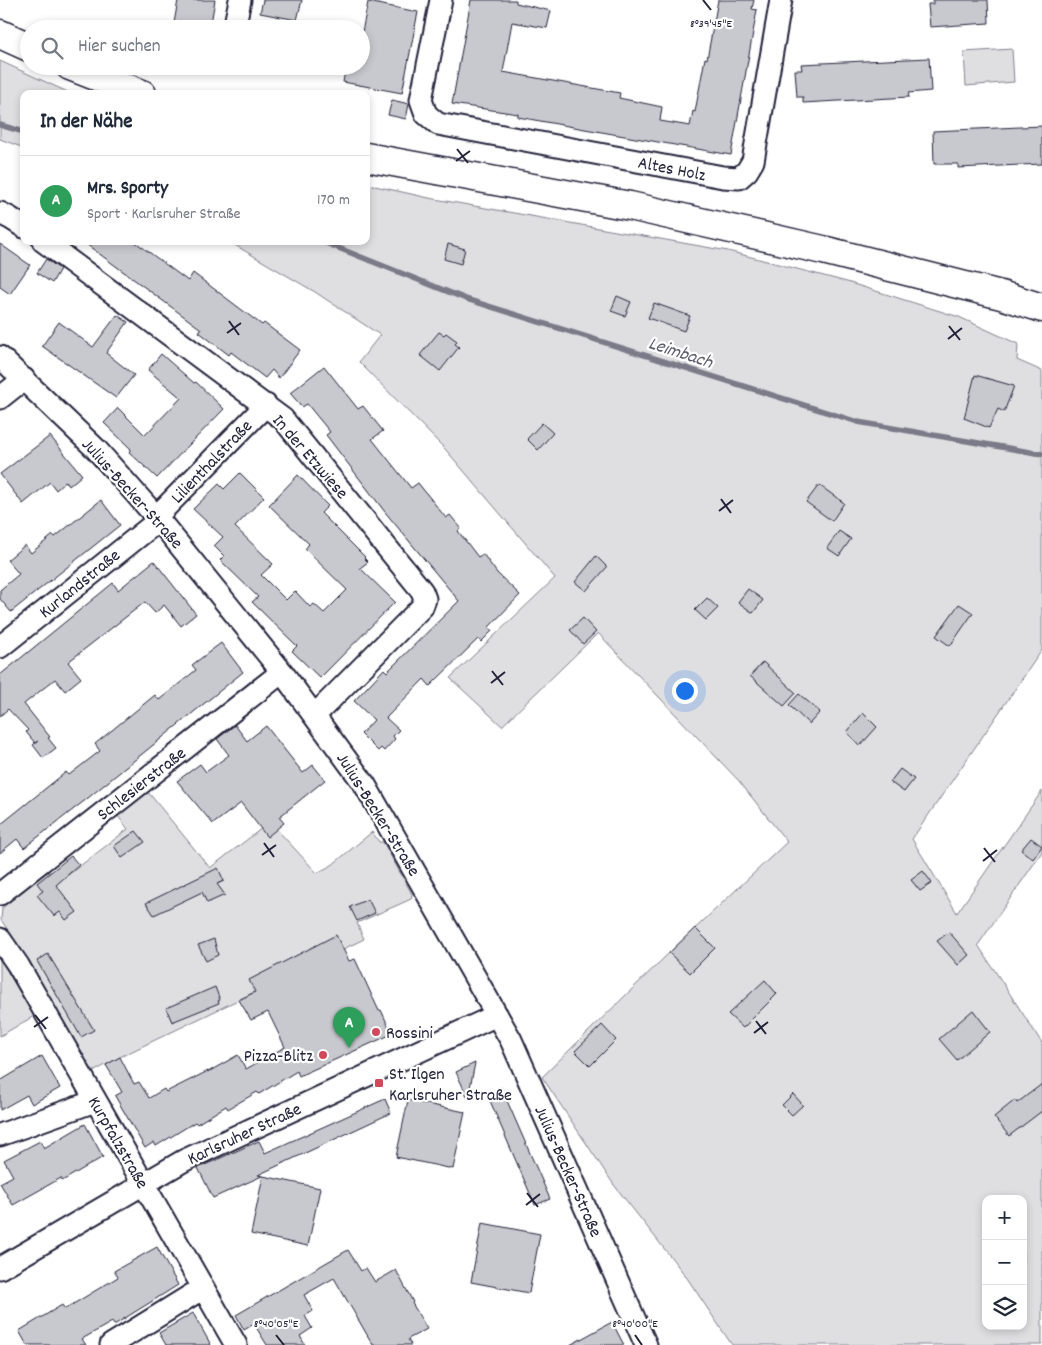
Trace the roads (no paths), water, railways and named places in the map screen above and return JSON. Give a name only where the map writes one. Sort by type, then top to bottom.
[{"type":"main road","points":[[0,34],[20,43]]},
{"type":"main road","points":[[93,75],[132,90]]},
{"type":"main road","points":[[370,158],[674,216],[842,254],[1000,295],[1042,308]]},
{"type":"street","points":[[236,20],[240,0]]},
{"type":"street","name":"Altes Holz","points":[[441,0],[421,100],[426,114],[438,124],[723,178],[739,178],[747,171],[753,161],[781,0]]},
{"type":"street","points":[[0,213],[20,224]]},
{"type":"street","name":"In der Etzwiese","points":[[48,245],[280,416],[291,427],[422,591],[424,605],[418,612],[315,715]]},
{"type":"street","name":"Julius-Becker-Straße","points":[[0,357],[96,449],[158,519],[282,672],[315,715],[370,794],[511,1040],[646,1345]]},
{"type":"street","points":[[0,398],[24,379]]},
{"type":"street","name":"Lilienthalstraße","points":[[158,519],[266,405]]},
{"type":"street","name":"Kurlandstraße","points":[[0,647],[158,519]]},
{"type":"street","name":"Schlesierstraße","points":[[0,894],[282,672]]},
{"type":"street","name":"Kurpfalzstraße","points":[[0,939],[18,965],[95,1101],[160,1209],[236,1345]]},
{"type":"street","name":"Karlsruher Straße","points":[[0,1268],[183,1161],[497,1015]]},
{"type":"street","points":[[0,1135],[95,1101]]},
{"type":"street","points":[[111,1345],[203,1288]]},
{"type":"waterway","name":"Leimbach","points":[[0,125],[20,131]]},
{"type":"waterway","name":"Leimbach","points":[[331,245],[466,299],[858,422],[1042,454]]},
{"type":"place","name":"Rossini","points":[[376,1032]]},
{"type":"place","name":"Mrs. Sporty","points":[[349,1048]]},
{"type":"place","name":"Pizza-Blitz","points":[[323,1055]]},
{"type":"place","name":"St. Ilgen Karlsruher Straße","points":[[379,1083]]}]
